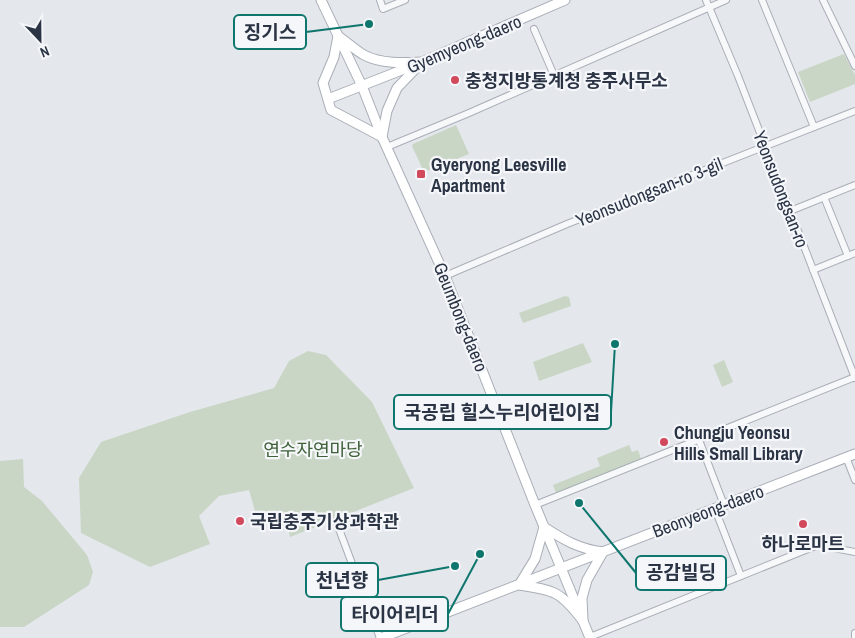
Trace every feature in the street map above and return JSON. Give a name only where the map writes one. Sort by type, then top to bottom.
[{"type":"street","name":"Geumbong-daero","points":[[321,0],[362,86],[382,137],[445,276],[535,505],[590,638]]},
{"type":"street","points":[[380,0],[383,9],[405,0]]},
{"type":"street","name":"Gyemyeong-daero","points":[[328,99],[422,62],[550,3],[565,0]]},
{"type":"street","name":"Yeonsudongsan-ro","points":[[706,0],[855,378]]},
{"type":"street","points":[[387,147],[460,117],[726,0]]},
{"type":"street","points":[[762,0],[814,127]]},
{"type":"street","points":[[823,0],[855,66]]},
{"type":"street","points":[[534,29],[553,73]]},
{"type":"street","points":[[338,36],[371,58],[402,63],[422,62],[397,88],[387,111],[382,137],[331,110],[323,83],[334,57],[338,36]]},
{"type":"street","name":"Yeonsudongsan-ro 3-gil","points":[[445,276],[562,226],[855,111]]},
{"type":"street","points":[[790,211],[855,186]]},
{"type":"street","points":[[824,197],[848,256]]},
{"type":"street","points":[[813,270],[855,253]]},
{"type":"street","points":[[535,505],[855,378]]},
{"type":"street","points":[[699,440],[742,576]]},
{"type":"street","points":[[851,456],[855,480]]},
{"type":"street","name":"Beonyeong-daero","points":[[381,638],[851,456]]},
{"type":"street","points":[[544,527],[573,545],[586,550],[603,552],[588,580],[582,598],[583,621],[569,602],[554,593],[546,589],[519,585],[536,559],[544,527]]},
{"type":"street","points":[[338,529],[381,638]]},
{"type":"street","points":[[590,638],[818,544],[855,552]]},
{"type":"street","points":[[855,633],[855,638]]},
{"type":"green space","points":[[844,54],[855,75],[855,84],[810,102],[798,72]]},
{"type":"green space","points":[[456,125],[469,154],[424,172],[412,146],[413,144]]},
{"type":"green space","points":[[565,296],[569,297],[571,306],[523,323],[519,313]]},
{"type":"green space","points":[[583,343],[592,362],[539,381],[533,362]]},
{"type":"green space","name":"연수자연마당","points":[[308,351],[326,355],[372,402],[414,488],[290,537],[286,517],[258,522],[249,490],[219,496],[199,516],[210,544],[150,567],[81,533],[79,478],[101,442],[190,412],[274,388],[289,361]]},
{"type":"green space","points":[[724,360],[733,382],[722,387],[713,365]]},
{"type":"green space","points":[[629,445],[632,452],[638,450],[641,459],[556,493],[553,485],[600,466],[597,458]]},
{"type":"green space","points":[[23,459],[24,487],[42,501],[87,555],[93,572],[89,585],[24,627],[0,627],[0,461]]},
{"type":"place","name":"징기스","points":[[369,24]]},
{"type":"place","name":"충청지방통계청 충주사무소","points":[[455,80]]},
{"type":"place","name":"Gyeryong Leesville Apartment","points":[[421,174]]},
{"type":"place","name":"국공립 힐스누리어린이집","points":[[615,344]]},
{"type":"place","name":"Chungju Yeonsu Hills Small Library","points":[[664,442]]},
{"type":"place","name":"공감빌딩","points":[[579,503]]},
{"type":"place","name":"국립충주기상과학관","points":[[240,521]]},
{"type":"place","name":"하나로마트","points":[[803,524]]},
{"type":"place","name":"타이어리더","points":[[480,554]]},
{"type":"place","name":"천년향","points":[[455,566]]}]
